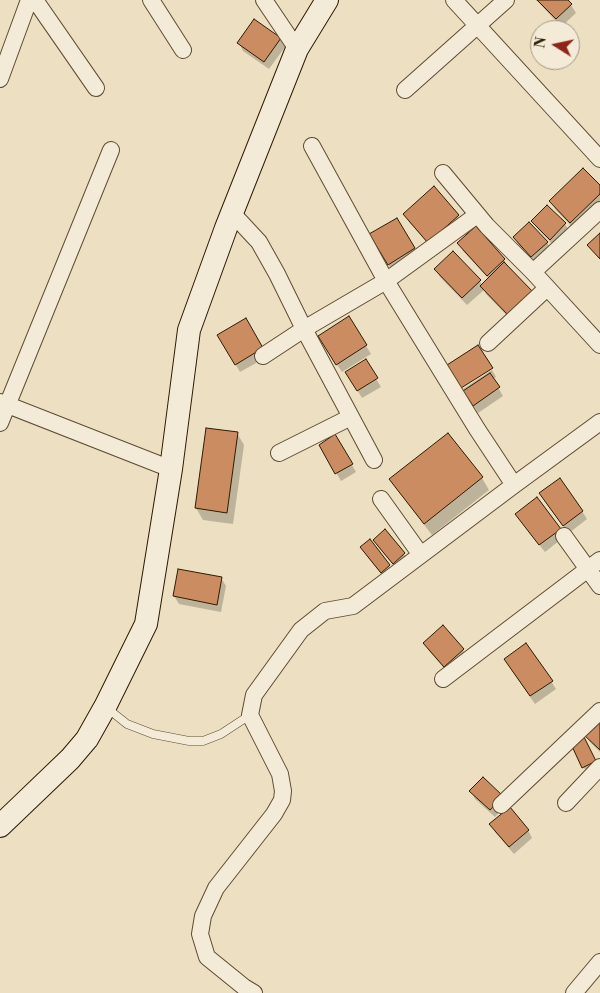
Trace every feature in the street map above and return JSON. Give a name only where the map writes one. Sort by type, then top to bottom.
[{"type":"street","points":[[0,79],[29,0]]},
{"type":"street","points":[[35,0],[96,88]]},
{"type":"street","points":[[151,0],[183,50]]},
{"type":"street","points":[[264,0],[297,49]]},
{"type":"street","points":[[0,826],[70,759],[87,739],[146,624],[189,330],[232,213],[297,49],[327,0]]},
{"type":"street","points":[[454,0],[600,160]]},
{"type":"street","points":[[405,90],[506,0]]},
{"type":"street","points":[[312,146],[386,281],[477,429],[514,485]]},
{"type":"street","points":[[0,423],[3,403],[74,244],[111,150]]},
{"type":"street","points":[[443,173],[477,215],[533,272],[600,345]]},
{"type":"street","points":[[533,272],[600,210]]},
{"type":"street","points":[[232,213],[259,242],[374,460]]},
{"type":"street","points":[[263,356],[304,329],[386,281],[477,215]]},
{"type":"street","points":[[488,343],[548,288]]},
{"type":"street","points":[[3,403],[170,469]]},
{"type":"street","points":[[279,453],[351,417]]},
{"type":"street","points":[[254,993],[244,988],[207,957],[200,934],[202,916],[216,888],[274,814],[282,800],[283,792],[280,774],[250,715],[254,695],[301,630],[325,611],[353,606],[600,422]]},
{"type":"street","points":[[381,499],[421,555]]},
{"type":"street","points":[[564,536],[594,565],[600,586]]},
{"type":"street","points":[[443,679],[594,565]]},
{"type":"street","points":[[501,805],[600,711]]},
{"type":"street","points":[[566,803],[600,767]]},
{"type":"street","points":[[574,993],[600,962]]},
{"type":"lane","points":[[105,707],[128,724],[153,734],[203,742],[221,734],[250,715]]},
{"type":"building","points":[[537,0],[568,0],[572,4],[556,19]]},
{"type":"building","points":[[254,19],[281,38],[264,62],[237,43]]},
{"type":"building","points":[[583,168],[600,185],[600,194],[570,223],[549,201]]},
{"type":"building","points":[[434,186],[459,215],[428,243],[403,214]]},
{"type":"building","points":[[547,205],[566,223],[550,240],[531,221]]},
{"type":"building","points":[[397,218],[415,248],[388,265],[369,234]]},
{"type":"building","points":[[529,222],[548,242],[531,257],[513,237]]},
{"type":"building","points":[[476,226],[505,259],[487,276],[457,243]]},
{"type":"building","points":[[600,233],[600,259],[587,245]]},
{"type":"building","points":[[453,251],[481,280],[462,298],[434,269]]},
{"type":"building","points":[[504,262],[534,293],[510,317],[480,286]]},
{"type":"building","points":[[349,316],[367,345],[336,365],[318,336]]},
{"type":"building","points":[[246,318],[263,348],[235,365],[217,335]]},
{"type":"building","points":[[478,345],[493,368],[461,388],[447,365]]},
{"type":"building","points":[[366,359],[378,378],[357,391],[345,372]]},
{"type":"building","points":[[490,373],[500,387],[473,406],[463,391]]},
{"type":"building","points":[[206,428],[238,432],[227,513],[195,508]]},
{"type":"building","points":[[448,433],[483,477],[424,524],[389,479]]},
{"type":"building","points":[[335,434],[353,464],[335,474],[319,445]]},
{"type":"building","points":[[560,478],[583,511],[563,526],[539,493]]},
{"type":"building","points":[[537,497],[561,529],[539,545],[515,514]]},
{"type":"building","points":[[385,529],[405,553],[393,564],[373,540]]},
{"type":"building","points":[[370,539],[390,565],[381,573],[360,547]]},
{"type":"building","points":[[178,569],[222,577],[217,605],[173,596]]},
{"type":"building","points":[[443,625],[464,649],[444,667],[423,643]]},
{"type":"building","points":[[526,643],[553,681],[530,696],[504,659]]},
{"type":"building","points":[[600,717],[600,750],[583,734]]},
{"type":"building","points":[[584,737],[596,761],[582,768],[571,744]]},
{"type":"building","points":[[483,777],[503,796],[490,810],[469,791]]},
{"type":"building","points":[[510,807],[529,830],[509,847],[489,824]]}]
